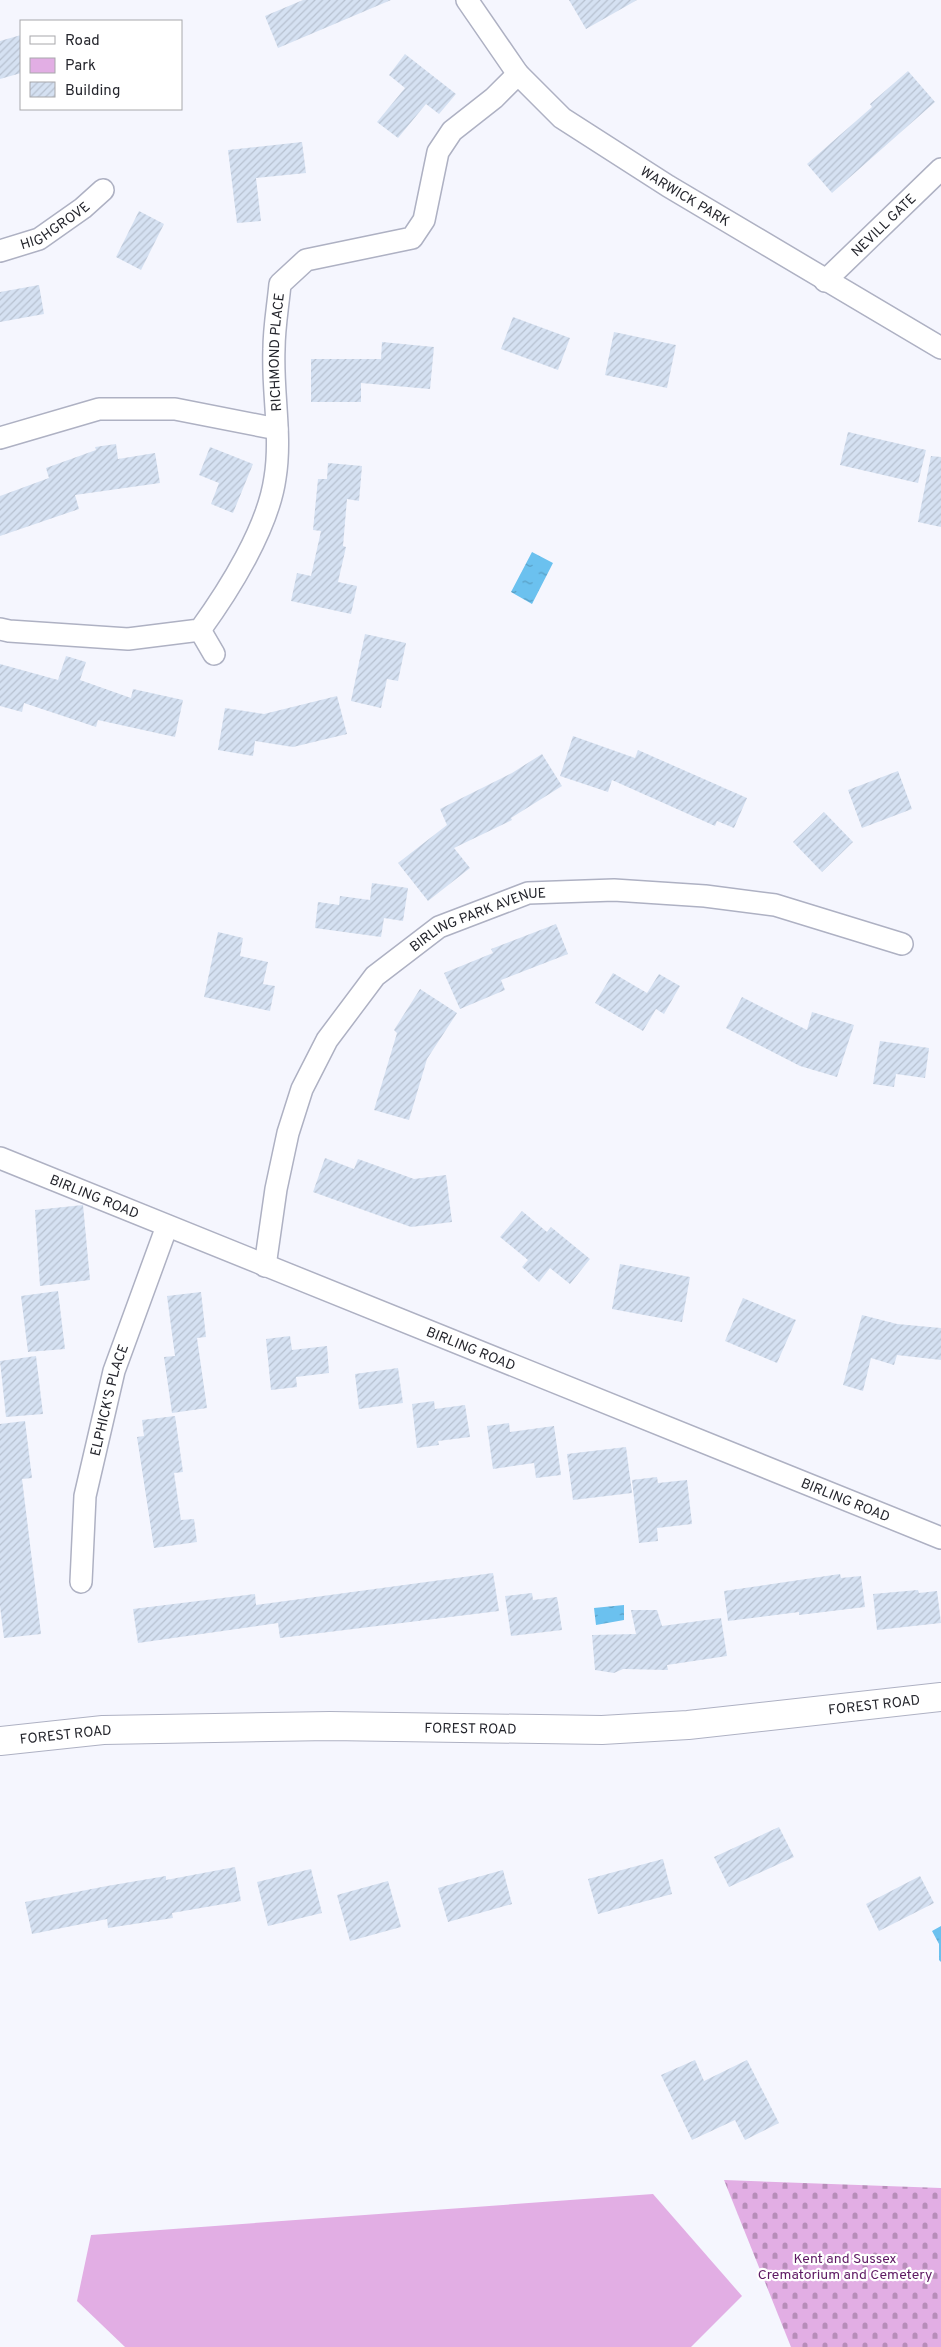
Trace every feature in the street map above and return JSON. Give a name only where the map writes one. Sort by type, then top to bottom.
[{"type":"street","name":"WARWICK PARK","points":[[467,0],[518,74],[562,118],[640,170],[941,348]]},
{"type":"street","name":"RICHMOND PLACE","points":[[200,630],[224,597],[264,521],[276,479],[277,429],[274,349],[280,284],[306,260],[412,238],[424,220],[438,152],[452,131],[494,98],[518,74]]},
{"type":"street","name":"NEVILL GATE","points":[[826,281],[941,169]]},
{"type":"street","name":"HIGHGROVE","points":[[0,251],[39,239],[83,208],[103,190]]},
{"type":"street","points":[[0,438],[99,409],[175,409],[277,429]]},
{"type":"street","points":[[0,629],[128,639],[200,630],[214,654]]},
{"type":"street","name":"BIRLING PARK AVENUE","points":[[266,1266],[276,1188],[288,1133],[302,1088],[327,1040],[375,976],[439,927],[528,892],[614,890],[705,896],[775,905],[902,944]]},
{"type":"street","name":"BIRLING ROAD","points":[[0,1158],[941,1538]]},
{"type":"street","name":"ELPHICK'S PLACE","points":[[80,1582],[85,1496],[114,1371],[167,1226]]},
{"type":"street","name":"FOREST ROAD","points":[[0,1741],[103,1730],[330,1726],[602,1730],[688,1725],[941,1697]]},
{"type":"green space","name":"Kent and Sussex Crematorium and Cemetery","points":[[724,2180],[941,2188],[941,2347],[791,2347]]},
{"type":"green space","points":[[653,2194],[742,2296],[691,2347],[125,2347],[77,2301],[91,2235]]},
{"type":"water","points":[[532,552],[553,563],[532,604],[511,592]]},
{"type":"water","points":[[624,1605],[624,1620],[596,1625],[594,1608]]},
{"type":"water","points":[[941,1926],[941,1962],[939,1960],[939,1944],[932,1931]]},
{"type":"building","points":[[303,0],[391,0],[278,48],[265,16]]},
{"type":"building","points":[[569,0],[637,0],[586,29]]},
{"type":"building","points":[[20,35],[20,73],[0,79],[0,41]]},
{"type":"building","points":[[405,54],[456,94],[439,114],[426,104],[398,138],[377,122],[405,88],[389,75]]},
{"type":"building","points":[[908,71],[935,102],[832,193],[807,164],[872,107],[870,104]]},
{"type":"building","points":[[302,142],[306,173],[256,178],[261,221],[237,223],[228,150]]},
{"type":"building","points":[[139,211],[164,224],[141,270],[116,257]]},
{"type":"building","points":[[39,285],[44,314],[0,322],[0,292]]},
{"type":"building","points":[[513,317],[570,338],[558,370],[501,349]]},
{"type":"building","points":[[614,332],[676,345],[667,388],[605,375]]},
{"type":"building","points":[[382,342],[434,347],[430,389],[361,383],[361,402],[311,402],[311,359],[381,359]]},
{"type":"building","points":[[848,432],[926,450],[918,483],[840,465]]},
{"type":"building","points":[[116,444],[118,459],[155,453],[160,483],[75,495],[79,509],[0,536],[0,496],[49,478],[46,468],[96,450],[95,447]]},
{"type":"building","points":[[210,447],[253,464],[233,513],[211,504],[219,483],[199,475]]},
{"type":"building","points":[[931,456],[941,457],[941,527],[918,522]]},
{"type":"building","points":[[328,463],[362,466],[359,501],[347,499],[343,546],[346,547],[338,582],[357,586],[351,614],[291,601],[297,573],[311,576],[321,531],[313,530],[318,479],[327,479]]},
{"type":"building","points":[[365,634],[406,643],[398,681],[387,679],[381,708],[351,701]]},
{"type":"building","points":[[66,656],[86,662],[80,680],[131,698],[133,689],[183,700],[175,737],[98,720],[96,727],[24,703],[22,712],[0,706],[0,664],[58,680]]},
{"type":"building","points":[[337,696],[347,734],[293,747],[255,741],[253,756],[218,750],[225,708],[264,714]]},
{"type":"building","points":[[573,736],[635,758],[638,750],[747,798],[734,828],[717,821],[715,826],[612,780],[608,792],[560,776]]},
{"type":"building","points":[[542,754],[562,786],[511,818],[512,820],[454,848],[470,868],[428,901],[398,863],[447,825],[440,809],[512,773]]},
{"type":"building","points":[[898,771],[912,809],[862,828],[848,790]]},
{"type":"building","points":[[824,812],[853,842],[822,872],[793,842]]},
{"type":"building","points":[[372,883],[408,888],[403,921],[384,918],[381,937],[315,928],[318,902],[339,905],[340,896],[370,900]]},
{"type":"building","points":[[556,924],[568,954],[501,980],[505,990],[460,1009],[444,973],[493,953],[491,949]]},
{"type":"building","points":[[218,932],[243,938],[240,956],[268,962],[263,984],[275,986],[270,1011],[204,997]]},
{"type":"building","points":[[613,973],[647,993],[659,974],[680,986],[664,1014],[656,1009],[643,1031],[595,1003]]},
{"type":"building","points":[[420,989],[457,1013],[427,1059],[409,1120],[374,1110],[397,1033],[394,1030]]},
{"type":"building","points":[[742,997],[807,1030],[812,1012],[854,1025],[837,1077],[800,1066],[726,1028]]},
{"type":"building","points":[[880,1041],[929,1048],[925,1078],[896,1074],[894,1087],[873,1084]]},
{"type":"building","points":[[325,1158],[354,1169],[358,1159],[414,1179],[446,1175],[452,1222],[411,1227],[313,1192]]},
{"type":"building","points":[[83,1205],[90,1280],[40,1286],[35,1210]]},
{"type":"building","points":[[522,1211],[547,1232],[551,1227],[590,1259],[570,1284],[550,1268],[539,1282],[522,1267],[528,1260],[500,1237]]},
{"type":"building","points":[[620,1264],[690,1277],[682,1322],[612,1309]]},
{"type":"building","points":[[58,1291],[65,1349],[28,1352],[21,1296]]},
{"type":"building","points":[[201,1292],[206,1337],[197,1338],[207,1408],[172,1413],[164,1357],[175,1356],[167,1296]]},
{"type":"building","points":[[743,1298],[796,1320],[777,1363],[725,1341]]},
{"type":"building","points":[[862,1315],[897,1324],[941,1328],[941,1360],[897,1355],[894,1365],[871,1358],[863,1391],[843,1385]]},
{"type":"building","points":[[290,1336],[292,1350],[327,1346],[329,1373],[296,1377],[297,1387],[271,1390],[266,1339]]},
{"type":"building","points":[[36,1356],[43,1414],[6,1417],[0,1361]]},
{"type":"building","points":[[398,1368],[403,1403],[359,1409],[355,1374]]},
{"type":"building","points":[[434,1401],[435,1409],[465,1405],[470,1437],[438,1441],[439,1445],[417,1448],[412,1404]]},
{"type":"building","points":[[175,1416],[183,1472],[174,1473],[181,1520],[194,1519],[197,1542],[154,1548],[137,1437],[144,1436],[142,1420]]},
{"type":"building","points":[[25,1421],[32,1478],[22,1479],[41,1634],[4,1638],[0,1606],[0,1424]]},
{"type":"building","points":[[509,1423],[510,1432],[554,1426],[561,1475],[536,1478],[534,1463],[493,1469],[487,1426]]},
{"type":"building","points":[[626,1447],[632,1493],[573,1500],[567,1454]]},
{"type":"building","points":[[657,1477],[658,1483],[687,1480],[692,1524],[657,1528],[658,1541],[639,1543],[632,1480]]},
{"type":"building","points":[[493,1573],[499,1611],[280,1638],[278,1623],[138,1643],[133,1609],[255,1594],[256,1605]]},
{"type":"building","points":[[840,1574],[841,1578],[861,1576],[865,1607],[799,1615],[799,1612],[728,1621],[724,1591]]},
{"type":"building","points":[[918,1590],[919,1593],[937,1591],[941,1623],[877,1630],[873,1594]]},
{"type":"building","points":[[532,1593],[533,1600],[557,1597],[562,1630],[511,1636],[505,1596]]},
{"type":"building","points":[[631,1610],[657,1610],[662,1626],[721,1618],[727,1656],[667,1665],[668,1670],[623,1669],[614,1673],[595,1670],[592,1635],[636,1634]]},
{"type":"building","points":[[779,1827],[794,1857],[729,1887],[714,1857]]},
{"type":"building","points":[[663,1859],[672,1894],[598,1914],[588,1879]]},
{"type":"building","points":[[235,1867],[241,1901],[172,1913],[173,1918],[108,1928],[107,1919],[32,1934],[25,1902],[166,1876],[166,1880]]},
{"type":"building","points":[[311,1869],[322,1913],[268,1926],[257,1882]]},
{"type":"building","points":[[503,1870],[512,1904],[448,1922],[438,1888]]},
{"type":"building","points":[[920,1876],[934,1903],[879,1931],[866,1904]]},
{"type":"building","points":[[388,1881],[401,1927],[350,1941],[337,1895]]},
{"type":"building","points":[[695,2060],[704,2081],[747,2060],[779,2123],[745,2140],[735,2120],[692,2140],[661,2075]]}]
